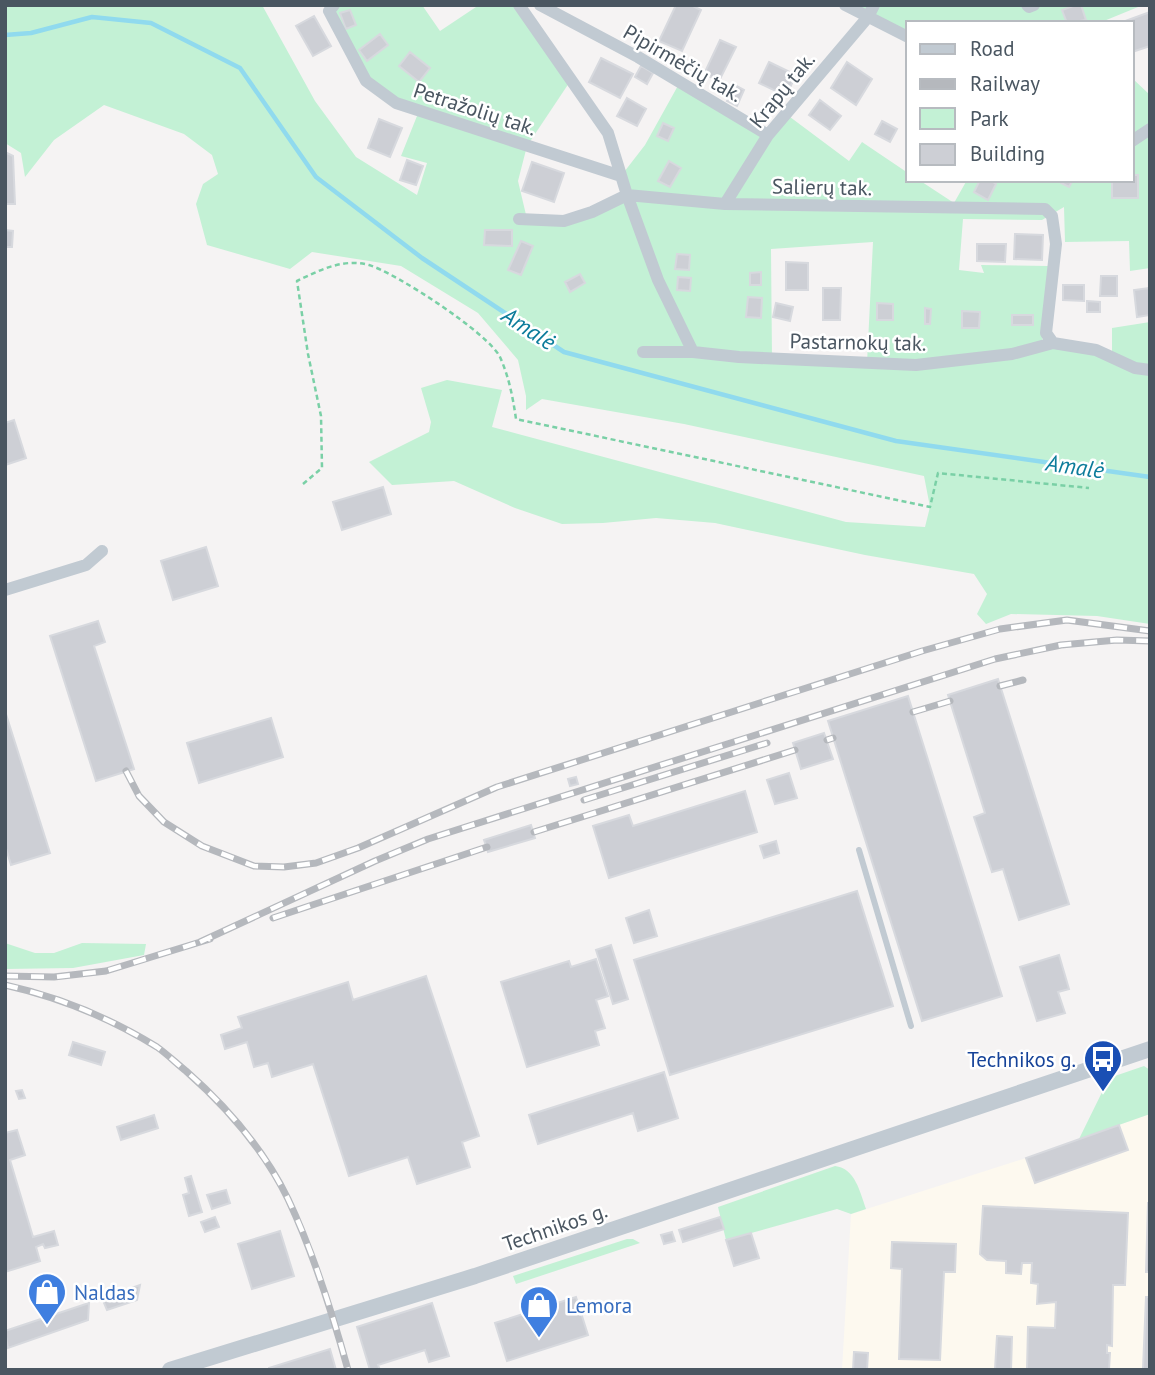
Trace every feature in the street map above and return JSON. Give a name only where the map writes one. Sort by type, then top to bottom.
[{"type":"street","name":"Petražolių tak.","points":[[334,5],[329,11],[366,81],[396,103],[621,176]]},
{"type":"street","points":[[519,5],[608,133],[626,195],[658,280],[693,352]]},
{"type":"street","name":"Pipirmėčių tak.","points":[[540,5],[638,57],[768,135]]},
{"type":"street","points":[[845,5],[871,11],[906,36]]},
{"type":"street","points":[[1027,5],[1029,8],[1034,5]]},
{"type":"street","name":"Krapų tak.","points":[[725,204],[768,135],[871,11]]},
{"type":"street","points":[[1134,140],[1150,129]]},
{"type":"street","points":[[519,219],[564,221],[592,212],[626,195]]},
{"type":"street","name":"Salierų tak.","points":[[626,195],[725,204],[1045,209],[1052,216],[1056,244],[1046,333],[1053,343]]},
{"type":"street","name":"Pastarnokų tak.","points":[[643,352],[693,352],[750,358],[916,365],[1012,354],[1053,343],[1096,351],[1135,368],[1150,370]]},
{"type":"street","points":[[5,590],[86,565],[102,551]]},
{"type":"street","name":"Technikos g.","points":[[170,1370],[475,1276],[1150,1049]]},
{"type":"lane","points":[[859,849],[911,1026]]},
{"type":"path","points":[[303,484],[322,468],[321,416],[308,354],[298,281],[331,264],[368,265],[423,293],[467,326],[498,354],[512,388],[516,419],[930,507],[938,473],[1089,488]]},
{"type":"shaded area","points":[[1150,1114],[1150,1370],[842,1370],[851,1214],[1026,1158]]},
{"type":"green space","points":[[5,5],[262,5],[315,101],[356,157],[417,195],[427,163],[401,156],[419,111],[366,81],[329,11],[334,5],[422,5],[440,31],[479,5],[519,5],[571,80],[527,146],[518,181],[527,219],[564,221],[626,195],[621,176],[645,145],[680,82],[768,135],[786,114],[849,161],[862,142],[906,172],[906,182],[922,182],[954,203],[966,182],[1134,182],[1134,80],[1150,95],[1150,268],[1130,271],[1129,241],[1065,242],[1064,207],[1042,220],[963,219],[959,270],[984,273],[981,265],[1048,266],[1042,346],[1112,357],[1112,328],[1150,322],[1150,624],[1097,616],[1011,614],[986,624],[977,614],[987,594],[974,574],[865,555],[715,523],[656,518],[562,524],[515,508],[454,481],[392,485],[369,462],[429,432],[431,422],[421,388],[447,380],[502,390],[492,427],[846,522],[925,527],[930,507],[924,476],[684,424],[542,399],[526,410],[526,396],[518,360],[478,313],[401,266],[312,252],[290,269],[207,245],[196,204],[203,184],[218,174],[212,155],[184,134],[104,105],[54,140],[25,177],[21,153],[5,143]],"holes":[[[873,242],[867,363],[772,358],[771,249]]]},
{"type":"green space","points":[[845,5],[1143,5],[1104,21],[906,21],[906,36]]},
{"type":"green space","points":[[5,943],[35,953],[54,953],[82,943],[146,944],[144,955],[73,968],[5,969]]},
{"type":"green space","points":[[1144,1066],[1150,1070],[1150,1114],[1079,1139],[1109,1078]]},
{"type":"green space","points":[[835,1166],[852,1176],[866,1209],[851,1214],[837,1209],[726,1240],[718,1207]]},
{"type":"green space","points":[[627,1239],[640,1243],[516,1284],[513,1276]]},
{"type":"building","points":[[676,5],[691,5],[701,10],[682,51],[659,41]]},
{"type":"building","points":[[1081,5],[1086,20],[1066,21],[1062,10]]},
{"type":"building","points":[[350,10],[356,25],[346,29],[340,13]]},
{"type":"building","points":[[1150,12],[1150,46],[1134,51],[1134,21],[1125,21]]},
{"type":"building","points":[[314,16],[331,46],[313,56],[296,26]]},
{"type":"building","points":[[380,34],[388,45],[367,61],[359,50]]},
{"type":"building","points":[[720,40],[736,47],[719,81],[704,74]]},
{"type":"building","points":[[410,52],[430,68],[419,82],[399,66]]},
{"type":"building","points":[[601,58],[633,74],[620,98],[589,82]]},
{"type":"building","points":[[769,62],[796,75],[786,96],[759,83]]},
{"type":"building","points":[[847,62],[872,79],[856,105],[831,88]]},
{"type":"building","points":[[641,66],[653,73],[647,84],[635,77]]},
{"type":"building","points":[[735,85],[744,90],[737,106],[727,101]]},
{"type":"building","points":[[627,98],[646,109],[637,126],[617,116]]},
{"type":"building","points":[[820,100],[841,116],[830,130],[809,115]]},
{"type":"building","points":[[379,119],[402,128],[390,157],[368,148]]},
{"type":"building","points":[[882,121],[897,129],[890,142],[875,134]]},
{"type":"building","points":[[663,123],[674,128],[668,141],[657,136]]},
{"type":"building","points":[[5,152],[13,156],[15,204],[5,204]]},
{"type":"building","points":[[407,160],[423,166],[416,185],[400,180]]},
{"type":"building","points":[[669,161],[681,168],[670,187],[658,181]]},
{"type":"building","points":[[532,162],[564,173],[554,202],[522,191]]},
{"type":"building","points":[[1134,175],[1138,175],[1138,198],[1112,198],[1112,182],[1134,182]]},
{"type":"building","points":[[979,182],[996,184],[988,200],[974,192]]},
{"type":"building","points":[[1061,182],[1072,182],[1069,187]]},
{"type":"building","points":[[5,230],[13,231],[12,247],[5,247]]},
{"type":"building","points":[[485,230],[512,230],[512,246],[484,245]]},
{"type":"building","points":[[1015,234],[1043,235],[1042,260],[1014,259]]},
{"type":"building","points":[[521,241],[533,246],[521,275],[508,270]]},
{"type":"building","points":[[977,244],[1006,244],[1005,262],[977,261]]},
{"type":"building","points":[[677,254],[690,255],[689,270],[675,269]]},
{"type":"building","points":[[786,262],[808,263],[808,290],[786,290]]},
{"type":"building","points":[[761,272],[761,285],[750,285],[750,273]]},
{"type":"building","points":[[580,274],[585,283],[570,292],[565,282]]},
{"type":"building","points":[[1101,276],[1117,276],[1117,296],[1100,296]]},
{"type":"building","points":[[678,277],[691,278],[690,291],[677,290]]},
{"type":"building","points":[[1063,285],[1084,285],[1084,301],[1063,300]]},
{"type":"building","points":[[823,288],[841,288],[840,320],[823,320]]},
{"type":"building","points":[[1150,288],[1150,315],[1137,317],[1134,290]]},
{"type":"building","points":[[748,297],[762,298],[761,318],[746,317]]},
{"type":"building","points":[[1087,301],[1100,302],[1100,312],[1087,312]]},
{"type":"building","points":[[776,303],[793,307],[790,321],[773,317]]},
{"type":"building","points":[[877,303],[893,304],[893,320],[877,320]]},
{"type":"building","points":[[925,308],[931,309],[930,324],[925,324]]},
{"type":"building","points":[[962,311],[980,312],[979,328],[962,328]]},
{"type":"building","points":[[1012,315],[1033,315],[1033,325],[1012,325]]},
{"type":"building","points":[[14,420],[26,458],[5,465],[5,423]]},
{"type":"building","points":[[383,487],[391,514],[342,530],[333,502]]},
{"type":"building","points":[[206,547],[218,586],[173,600],[161,561]]},
{"type":"building","points":[[98,621],[105,642],[94,646],[134,769],[96,781],[50,636]]},
{"type":"building","points":[[998,679],[1069,904],[1019,920],[1003,869],[992,872],[974,817],[985,813],[948,695]]},
{"type":"building","points":[[908,696],[1002,996],[922,1021],[828,721]]},
{"type":"building","points":[[5,711],[50,853],[11,865],[5,845]]},
{"type":"building","points":[[271,718],[283,757],[199,783],[187,743]]},
{"type":"building","points":[[824,733],[833,759],[801,769],[793,743]]},
{"type":"building","points":[[789,773],[797,798],[775,804],[767,780]]},
{"type":"building","points":[[576,777],[578,784],[570,786],[568,779]]},
{"type":"building","points":[[745,791],[757,832],[609,878],[593,826],[629,815],[633,826]]},
{"type":"building","points":[[531,825],[535,838],[488,852],[484,840]]},
{"type":"building","points":[[776,841],[779,853],[764,858],[760,846]]},
{"type":"building","points":[[857,891],[893,1006],[670,1075],[634,960]]},
{"type":"building","points":[[649,910],[657,936],[634,943],[626,918]]},
{"type":"building","points":[[611,945],[628,999],[613,1004],[596,950]]},
{"type":"building","points":[[1059,955],[1069,989],[1058,992],[1065,1013],[1037,1021],[1020,967]]},
{"type":"building","points":[[596,959],[608,996],[596,1000],[605,1028],[595,1031],[599,1045],[527,1067],[501,982],[569,961],[571,967]]},
{"type":"building","points":[[426,976],[479,1136],[462,1142],[470,1167],[417,1184],[408,1157],[349,1176],[313,1064],[272,1077],[268,1063],[254,1067],[247,1042],[225,1049],[221,1035],[242,1028],[238,1017],[348,982],[353,1000]]},
{"type":"building","points":[[73,1042],[105,1052],[101,1065],[69,1055]]},
{"type":"building","points":[[664,1072],[678,1118],[638,1131],[633,1113],[538,1144],[529,1115]]},
{"type":"building","points":[[22,1090],[25,1098],[19,1099],[16,1091]]},
{"type":"building","points":[[154,1115],[158,1128],[121,1140],[117,1127]]},
{"type":"building","points":[[1119,1125],[1128,1150],[1035,1183],[1026,1158]]},
{"type":"building","points":[[17,1130],[25,1155],[10,1160],[33,1237],[54,1231],[58,1245],[45,1248],[43,1244],[36,1247],[40,1261],[5,1272],[5,1133]]},
{"type":"building","points":[[191,1176],[202,1212],[189,1216],[183,1195],[189,1193],[185,1178]]},
{"type":"building","points":[[226,1190],[230,1203],[212,1209],[207,1195]]},
{"type":"building","points":[[1148,1203],[1150,1272],[1146,1272]]},
{"type":"building","points":[[983,1206],[1128,1213],[1125,1285],[1113,1285],[1112,1346],[1107,1345],[1107,1353],[1110,1353],[1109,1370],[1027,1370],[1028,1327],[1055,1328],[1056,1302],[1037,1304],[1038,1284],[1031,1283],[1032,1263],[1022,1263],[1021,1274],[1006,1273],[1006,1261],[987,1260],[980,1254]]},
{"type":"building","points":[[215,1217],[219,1227],[205,1232],[201,1222]]},
{"type":"building","points":[[720,1217],[724,1229],[683,1242],[679,1230]]},
{"type":"building","points":[[280,1231],[294,1276],[252,1289],[238,1244]]},
{"type":"building","points":[[672,1232],[675,1241],[664,1244],[661,1235]]},
{"type":"building","points":[[751,1233],[759,1258],[734,1266],[726,1240]]},
{"type":"building","points":[[892,1242],[956,1244],[955,1272],[944,1272],[940,1360],[899,1359],[902,1269],[891,1268]]},
{"type":"building","points":[[140,1285],[137,1300],[107,1310],[102,1298]]},
{"type":"building","points":[[576,1297],[588,1335],[507,1361],[495,1323]]},
{"type":"building","points":[[1146,1297],[1150,1297],[1150,1369],[1143,1369]]},
{"type":"building","name":"Naldas","points":[[89,1303],[88,1320],[8,1348],[5,1331]]},
{"type":"building","points":[[432,1303],[449,1356],[429,1362],[425,1350],[378,1365],[380,1370],[370,1370],[357,1327]]},
{"type":"building","points":[[997,1336],[1012,1337],[1011,1370],[995,1369]]},
{"type":"building","points":[[330,1349],[336,1370],[269,1370],[269,1368]]},
{"type":"building","points":[[854,1352],[868,1353],[867,1370],[853,1370]]},
{"type":"waterway","name":"Amalė","points":[[5,35],[31,33],[92,17],[151,23],[240,68],[316,177],[422,258],[564,352],[896,441],[1150,477]]},
{"type":"railway","points":[[126,771],[139,796],[164,822],[202,846],[254,866],[284,867],[316,863],[358,848],[497,787],[922,651],[1000,629],[1067,620],[1150,631]]},
{"type":"railway","points":[[200,942],[428,839],[995,659],[1061,645],[1117,640],[1150,641]]},
{"type":"railway","points":[[1000,686],[1023,680]]},
{"type":"railway","points":[[913,712],[950,701]]},
{"type":"railway","points":[[827,740],[833,738]]},
{"type":"railway","points":[[584,800],[767,743]]},
{"type":"railway","points":[[534,832],[795,750]]},
{"type":"railway","points":[[273,918],[487,847]]},
{"type":"railway","points":[[5,976],[54,977],[106,971],[210,939]]},
{"type":"railway","points":[[5,985],[64,1002],[139,1037],[161,1050],[186,1071],[230,1114],[268,1163],[288,1199],[322,1283],[348,1370]]},
{"type":"place","name":"Technikos g.","points":[[1103,1093]]},
{"type":"place","name":"Naldas","points":[[47,1326]]},
{"type":"place","name":"Lemora","points":[[539,1339]]}]
